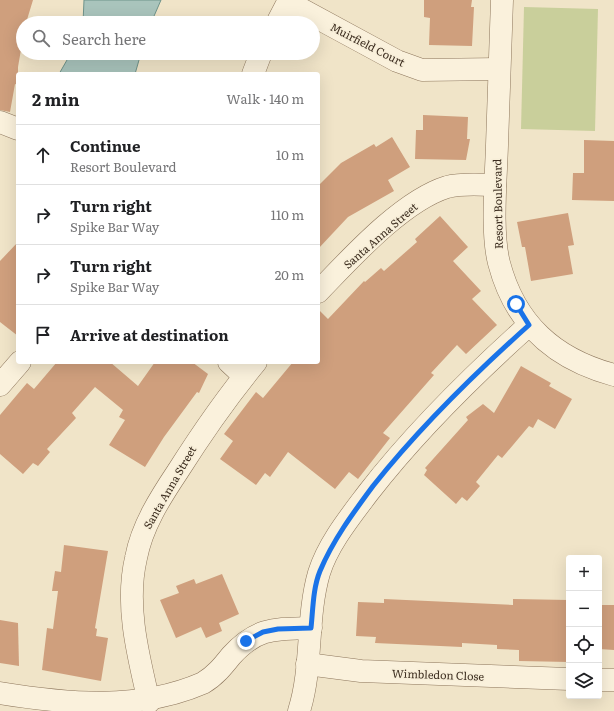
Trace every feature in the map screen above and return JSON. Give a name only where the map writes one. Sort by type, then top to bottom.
[{"type":"street","name":"Resort Boulevard","points":[[502,0],[495,185],[495,228],[498,262],[516,304],[529,325],[544,341],[568,357],[591,369],[614,375]]},
{"type":"street","name":"Muirfield Court","points":[[281,16],[289,1],[316,16]]},
{"type":"street","name":"Muirfield Court","points":[[320,18],[397,61],[422,70],[500,68]]},
{"type":"street","points":[[254,72],[258,60]]},
{"type":"street","points":[[0,122],[16,128]]},
{"type":"street","name":"Santa Anna Street","points":[[320,290],[351,258],[389,224],[410,206],[430,193],[449,187],[470,184],[495,185]]},
{"type":"street","points":[[299,711],[307,664],[314,598],[320,572],[332,546],[358,507],[398,455],[448,401],[529,325]]},
{"type":"street","points":[[0,385],[18,364]]},
{"type":"street","name":"Santa Anna Street","points":[[149,702],[140,662],[132,601],[135,559],[141,538],[168,486],[243,367]]},
{"type":"street","points":[[0,693],[68,704],[101,707],[128,706],[149,702],[177,695],[203,683],[218,671],[246,641],[263,632],[278,629],[311,628]]},
{"type":"street","name":"Wimbledon Close","points":[[307,664],[361,671],[566,679]]},
{"type":"street","points":[[602,680],[614,680]]},
{"type":"green space","points":[[524,7],[598,9],[595,131],[521,129]]},
{"type":"water","points":[[84,0],[161,0],[154,16],[83,16]]},
{"type":"water","points":[[67,60],[139,60],[136,72],[60,72]]},
{"type":"building","points":[[0,0],[33,0],[28,16],[16,16],[16,60],[19,60],[18,72],[16,72],[16,84],[10,112],[0,110]]},
{"type":"building","points":[[424,0],[472,0],[471,7],[474,7],[472,46],[429,45],[430,18],[424,17]]},
{"type":"building","points":[[423,115],[468,117],[467,139],[470,139],[466,160],[415,159],[416,130],[423,130]]},
{"type":"building","points":[[392,137],[410,167],[388,180],[394,191],[348,217],[320,247],[320,184],[341,163],[374,144],[376,147]]},
{"type":"building","points":[[584,140],[614,141],[614,201],[572,200],[573,173],[584,173]]},
{"type":"building","points":[[568,213],[574,245],[568,246],[573,274],[531,281],[525,247],[522,247],[517,222]]},
{"type":"building","points":[[440,216],[468,247],[453,261],[481,291],[472,299],[497,325],[466,354],[457,345],[431,373],[434,375],[383,433],[390,438],[358,479],[349,472],[335,489],[288,452],[270,477],[265,473],[256,485],[220,459],[233,441],[224,434],[256,392],[263,398],[291,364],[320,364],[320,311],[328,319],[364,281],[365,282],[381,268],[384,271],[417,242],[415,239]]},
{"type":"building","points":[[16,244],[16,334],[0,322],[0,261]]},
{"type":"building","points":[[55,364],[112,364],[138,386],[154,364],[195,364],[208,374],[199,393],[197,392],[164,437],[145,467],[109,445],[125,420],[119,417],[123,410],[95,387],[72,413],[76,418],[47,449],[50,452],[38,466],[33,463],[23,474],[0,454],[0,415],[27,383],[34,389]]},
{"type":"building","points":[[521,366],[551,383],[549,386],[572,399],[555,429],[538,419],[533,428],[529,426],[502,458],[498,455],[476,482],[480,486],[467,501],[462,497],[456,504],[424,475],[427,470],[425,468],[468,420],[466,417],[483,404],[494,413]]},
{"type":"building","points":[[64,545],[108,551],[95,628],[97,629],[96,636],[108,638],[101,681],[42,670],[47,628],[53,629],[58,591],[52,591],[55,571],[61,572]]},
{"type":"building","points":[[222,574],[239,614],[219,623],[222,631],[206,638],[201,627],[176,638],[160,600],[179,593],[176,586],[194,579],[196,584]]},
{"type":"building","points":[[384,599],[513,605],[513,599],[566,600],[566,662],[519,661],[519,650],[497,649],[497,645],[462,643],[462,647],[375,643],[376,637],[356,636],[358,602],[384,603]]},
{"type":"building","points":[[602,605],[614,605],[614,650],[602,649]]},
{"type":"building","points":[[0,620],[18,623],[19,666],[0,663]]},
{"type":"route","points":[[246,641],[263,632],[278,629],[311,628],[314,598],[320,572],[332,546],[343,528],[361,502],[398,455],[481,368],[529,325],[516,304]]}]
